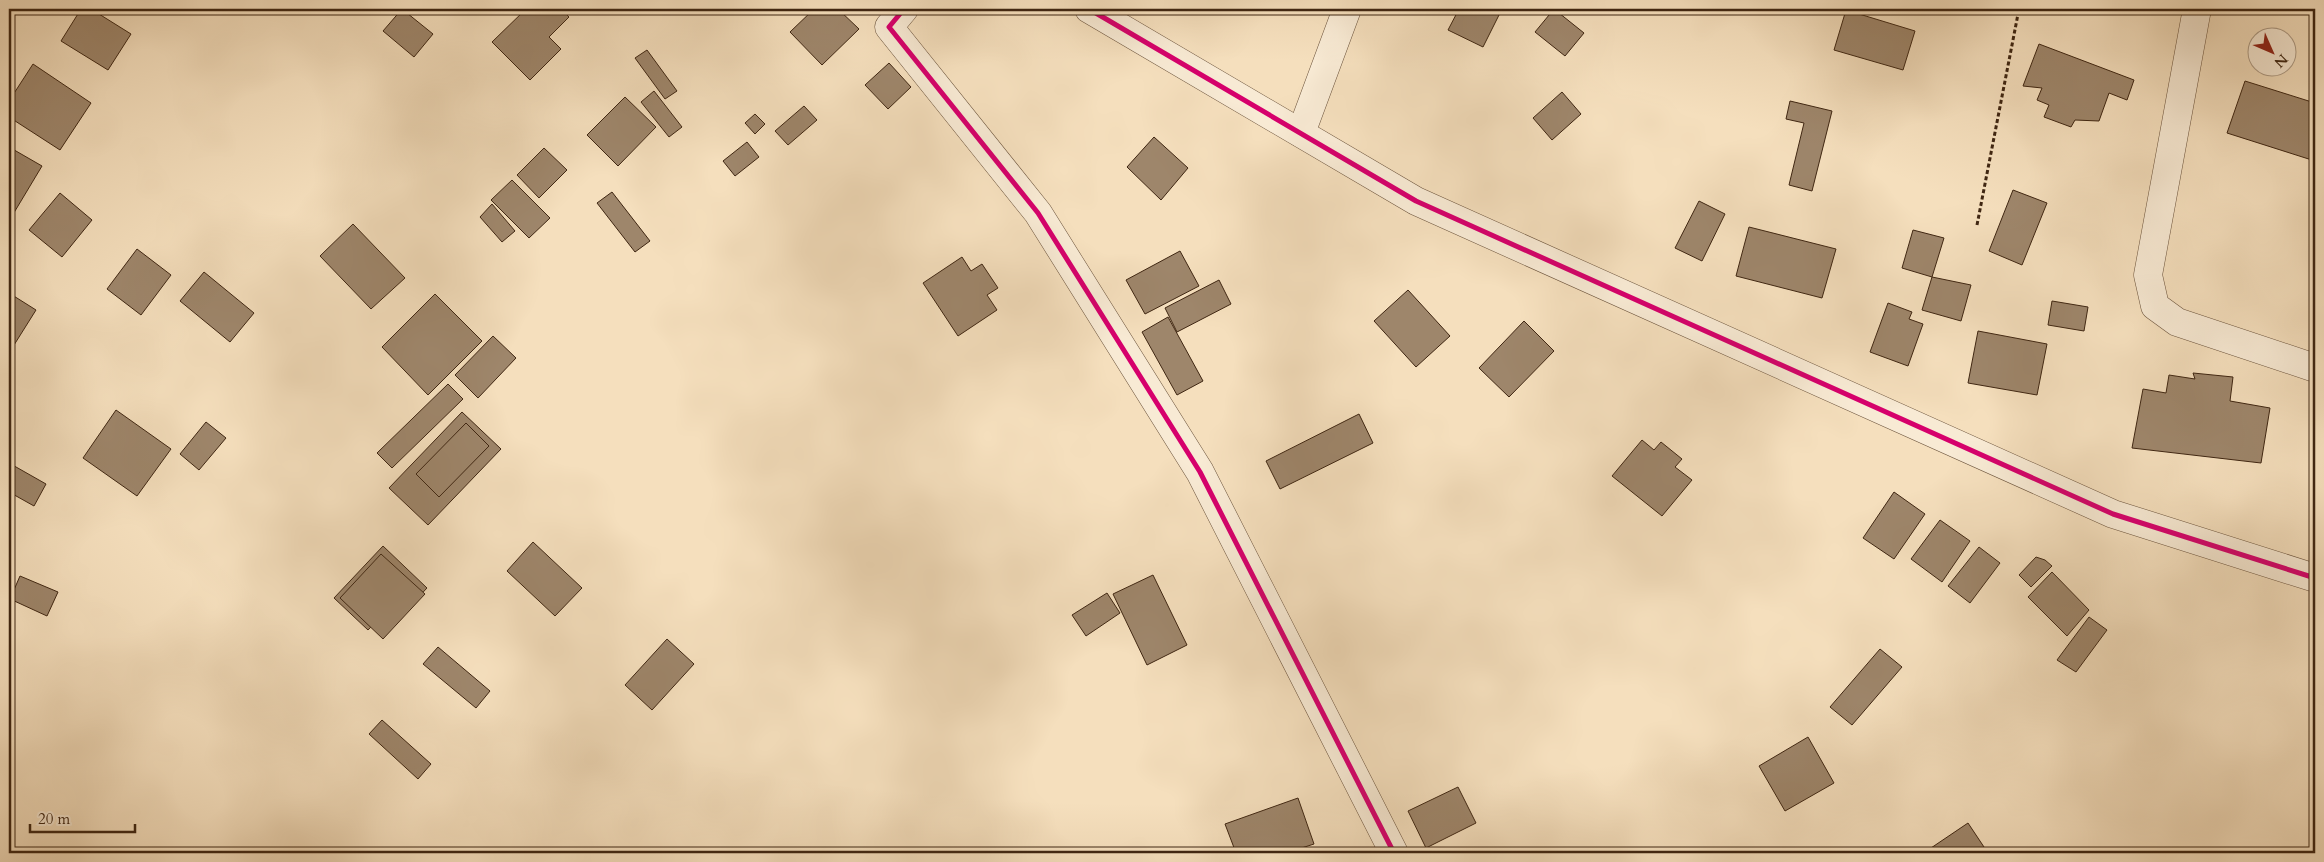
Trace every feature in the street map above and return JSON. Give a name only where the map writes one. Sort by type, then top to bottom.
[{"type":"street","points":[[904,9],[889,27],[1038,213],[1200,472],[1394,853]]},
{"type":"street","points":[[1089,9],[1416,201],[2113,514],[2315,578]]},
{"type":"street","points":[[1301,133],[1347,9]]},
{"type":"street","points":[[2197,9],[2148,275],[2155,306],[2177,322],[2315,368]]},
{"type":"path","points":[[1977,225],[2019,9]]},
{"type":"building","points":[[81,9],[91,9],[131,34],[108,70],[61,41]]},
{"type":"building","points":[[402,9],[433,34],[414,57],[383,31]]},
{"type":"building","points":[[526,9],[561,9],[569,17],[549,37],[561,49],[530,80],[492,42]]},
{"type":"building","points":[[814,9],[838,9],[859,29],[822,65],[790,32]]},
{"type":"building","points":[[1459,9],[1502,9],[1483,47],[1448,30]]},
{"type":"building","points":[[1554,9],[1584,33],[1565,56],[1535,32]]},
{"type":"building","points":[[1846,10],[1915,31],[1903,70],[1834,50]]},
{"type":"building","points":[[2039,44],[2134,80],[2127,100],[2109,93],[2099,121],[2075,120],[2071,127],[2044,117],[2049,105],[2037,100],[2042,88],[2023,86]]},
{"type":"building","points":[[647,50],[677,91],[665,99],[635,58]]},
{"type":"building","points":[[889,63],[911,87],[888,109],[865,85]]},
{"type":"building","points":[[33,64],[91,103],[60,150],[9,117],[9,101]]},
{"type":"building","points":[[2245,81],[2315,103],[2315,161],[2227,133]]},
{"type":"building","points":[[654,91],[682,127],[669,137],[641,102]]},
{"type":"building","points":[[1562,92],[1581,114],[1552,140],[1533,118]]},
{"type":"building","points":[[625,97],[656,127],[618,166],[587,135]]},
{"type":"building","points":[[1790,101],[1832,111],[1812,191],[1789,185],[1804,123],[1786,119]]},
{"type":"building","points":[[804,106],[817,120],[788,145],[775,131]]},
{"type":"building","points":[[755,114],[765,124],[755,134],[745,123]]},
{"type":"building","points":[[1154,137],[1188,168],[1161,200],[1127,167]]},
{"type":"building","points":[[747,142],[759,157],[735,176],[723,161]]},
{"type":"building","points":[[9,147],[42,166],[9,221]]},
{"type":"building","points":[[544,148],[567,170],[539,198],[517,175]]},
{"type":"building","points":[[512,180],[550,218],[529,238],[491,200]]},
{"type":"building","points":[[2013,190],[2047,203],[2022,265],[1989,251]]},
{"type":"building","points":[[612,192],[650,241],[635,252],[597,203]]},
{"type":"building","points":[[60,193],[92,220],[62,257],[29,230]]},
{"type":"building","points":[[1699,201],[1725,214],[1702,261],[1675,248]]},
{"type":"building","points":[[492,204],[515,231],[502,242],[480,217]]},
{"type":"building","points":[[353,224],[405,278],[371,309],[320,256]]},
{"type":"building","points":[[1749,227],[1836,249],[1822,298],[1736,276]]},
{"type":"building","points":[[1913,230],[1944,238],[1932,277],[1902,268]]},
{"type":"building","points":[[137,249],[171,275],[141,315],[107,289]]},
{"type":"building","points":[[1180,251],[1199,286],[1145,314],[1126,280]]},
{"type":"building","points":[[962,257],[971,271],[982,264],[998,288],[987,295],[997,310],[958,336],[923,283]]},
{"type":"building","points":[[204,272],[254,313],[230,342],[180,301]]},
{"type":"building","points":[[1932,277],[1971,285],[1961,321],[1922,310]]},
{"type":"building","points":[[1219,280],[1231,304],[1177,332],[1165,308]]},
{"type":"building","points":[[1408,290],[1450,336],[1416,367],[1374,321]]},
{"type":"building","points":[[9,293],[36,310],[9,353]]},
{"type":"building","points":[[435,294],[482,341],[428,395],[382,347]]},
{"type":"building","points":[[2052,301],[2088,307],[2084,331],[2048,325]]},
{"type":"building","points":[[1888,303],[1912,312],[1909,319],[1923,324],[1908,366],[1870,352]]},
{"type":"building","points":[[1168,317],[1203,381],[1177,395],[1142,332]]},
{"type":"building","points":[[1524,321],[1554,351],[1509,397],[1479,368]]},
{"type":"building","points":[[1978,331],[2047,344],[2037,395],[1968,383]]},
{"type":"building","points":[[493,336],[516,358],[478,398],[455,375]]},
{"type":"building","points":[[2193,373],[2233,377],[2230,401],[2270,408],[2261,463],[2132,448],[2143,389],[2166,393],[2169,375],[2195,379]]},
{"type":"building","points":[[448,384],[463,399],[392,468],[377,453]]},
{"type":"building","points":[[116,410],[171,449],[137,496],[83,458]]},
{"type":"building","points":[[462,412],[501,449],[428,525],[389,488]]},
{"type":"building","points":[[1359,414],[1373,443],[1280,489],[1266,461]]},
{"type":"building","points":[[206,422],[226,438],[199,470],[180,454]]},
{"type":"building","points":[[466,423],[489,446],[439,497],[416,474]]},
{"type":"building","points":[[1642,440],[1654,450],[1661,442],[1682,459],[1675,467],[1692,480],[1662,516],[1612,476]]},
{"type":"building","points":[[9,463],[46,484],[34,506],[9,492]]},
{"type":"building","points":[[1894,492],[1925,514],[1894,559],[1863,538]]},
{"type":"building","points":[[1940,520],[1970,541],[1942,582],[1911,559]]},
{"type":"building","points":[[533,542],[582,588],[555,616],[507,571]]},
{"type":"building","points":[[383,546],[427,588],[410,606],[400,597],[368,630],[334,598]]},
{"type":"building","points":[[1979,547],[2000,563],[1970,603],[1948,586]]},
{"type":"building","points":[[381,554],[425,594],[383,639],[340,598]]},
{"type":"building","points":[[2036,557],[2045,560],[2052,566],[2031,587],[2019,575]]},
{"type":"building","points":[[2052,572],[2089,610],[2067,636],[2028,597]]},
{"type":"building","points":[[1153,575],[1187,645],[1147,665],[1113,594]]},
{"type":"building","points":[[20,576],[58,592],[47,616],[10,599]]},
{"type":"building","points":[[1107,593],[1120,613],[1086,636],[1072,615]]},
{"type":"building","points":[[2089,617],[2107,630],[2076,672],[2057,660]]},
{"type":"building","points":[[667,639],[694,664],[652,710],[625,685]]},
{"type":"building","points":[[438,647],[490,691],[476,708],[423,664]]},
{"type":"building","points":[[1880,649],[1902,667],[1852,725],[1830,707]]},
{"type":"building","points":[[382,720],[431,764],[418,779],[369,734]]},
{"type":"building","points":[[1808,737],[1834,783],[1785,811],[1759,766]]},
{"type":"building","points":[[1458,787],[1476,823],[1426,848],[1408,811]]},
{"type":"building","points":[[1298,798],[1314,844],[1286,853],[1236,853],[1225,824]]},
{"type":"building","points":[[1968,823],[1988,853],[1930,853],[1928,850]]},
{"type":"cycle path","points":[[904,9],[889,27],[1038,213],[1200,472],[1394,853]]},
{"type":"cycle path","points":[[1089,9],[1416,201],[2113,514],[2315,578]]}]
